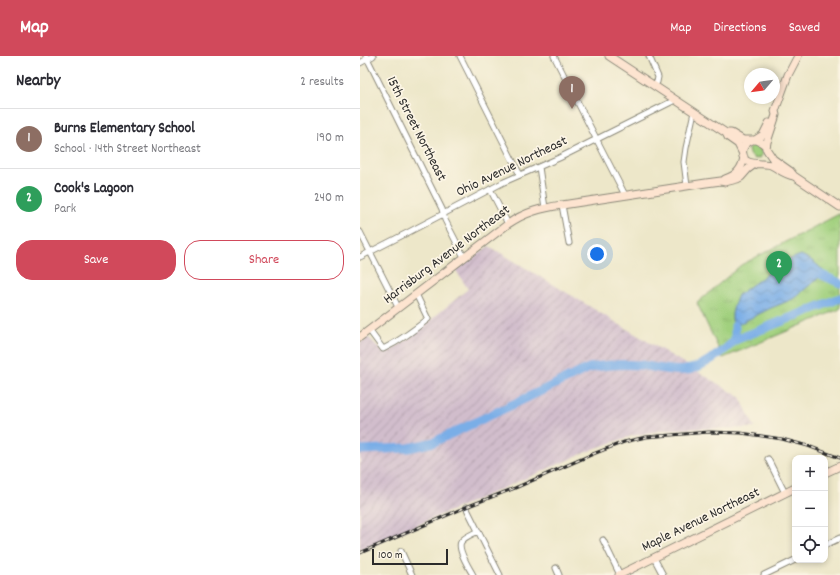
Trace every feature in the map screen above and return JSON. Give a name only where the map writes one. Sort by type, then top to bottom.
[{"type":"street","points":[[360,63],[367,57],[373,56]]},
{"type":"street","points":[[460,56],[520,175]]},
{"type":"street","points":[[554,56],[624,195]]},
{"type":"street","points":[[608,56],[726,133],[728,137],[737,143],[748,162],[771,165],[787,175],[794,176]]},
{"type":"street","points":[[649,56],[658,77],[654,86]]},
{"type":"street","points":[[757,164],[764,161],[766,158],[767,142],[776,111],[788,75],[798,56]]},
{"type":"street","name":"15th Street Northeast","points":[[367,57],[464,257]]},
{"type":"street","name":"Ohio Avenue Northeast","points":[[360,257],[490,189],[539,167],[675,100]]},
{"type":"street","points":[[744,156],[743,151],[747,143],[761,137],[772,113],[776,111]]},
{"type":"street","points":[[687,186],[684,162],[694,112]]},
{"type":"street","points":[[726,133],[731,133],[743,140],[762,142],[773,160],[840,207]]},
{"type":"street","name":"Harrisburg Avenue Northeast","points":[[721,181],[737,173],[741,167],[744,156]]},
{"type":"street","name":"Harrisburg Avenue Northeast","points":[[360,336],[508,224],[525,214],[545,208],[624,195],[721,181],[725,182],[741,177],[748,168],[757,164]]},
{"type":"street","points":[[539,167],[545,208]]},
{"type":"street","points":[[490,189],[508,224]]},
{"type":"street","points":[[562,205],[569,243]]},
{"type":"street","points":[[360,232],[398,307]]},
{"type":"street","points":[[369,330],[383,349],[405,336],[428,318],[416,294]]},
{"type":"street","points":[[768,459],[785,493]]},
{"type":"street","points":[[828,472],[840,466]]},
{"type":"street","name":"Maple Avenue Northeast","points":[[620,575],[792,490]]},
{"type":"street","points":[[466,507],[500,575]]},
{"type":"street","points":[[473,575],[461,551],[460,543],[462,540],[478,531]]},
{"type":"street","points":[[828,544],[840,538]]},
{"type":"street","points":[[603,540],[620,575]]},
{"type":"street","points":[[401,551],[412,575]]},
{"type":"street","points":[[654,558],[663,575]]},
{"type":"street","points":[[764,575],[792,561]]},
{"type":"street","points":[[556,568],[559,575]]},
{"type":"shaded area","points":[[489,246],[740,397],[755,428],[669,429],[632,436],[596,448],[360,550],[360,343],[368,337],[384,353],[404,342],[468,289],[455,269]]},
{"type":"green space","points":[[752,145],[758,146],[762,151],[759,158],[755,159],[749,154],[748,149]]},
{"type":"green space","points":[[839,214],[840,309],[723,358],[697,303],[741,265]]},
{"type":"water","points":[[801,255],[811,260],[819,267],[824,272],[822,275],[793,299],[735,326],[732,320],[732,314],[738,295],[785,261]]},
{"type":"waterway","points":[[822,275],[840,283]]},
{"type":"waterway","points":[[360,450],[409,448],[434,442],[589,368],[608,365],[641,365],[675,370],[692,369],[726,349],[735,340],[840,298]]},
{"type":"waterway","points":[[735,326],[735,340]]},
{"type":"railway","points":[[360,553],[593,454],[624,442],[646,437],[709,432],[741,433],[782,439],[808,446],[840,458]]},
{"type":"place","name":"Burns Elementary School","points":[[572,109]]},
{"type":"place","name":"Cook's Lagoon","points":[[779,284]]}]
